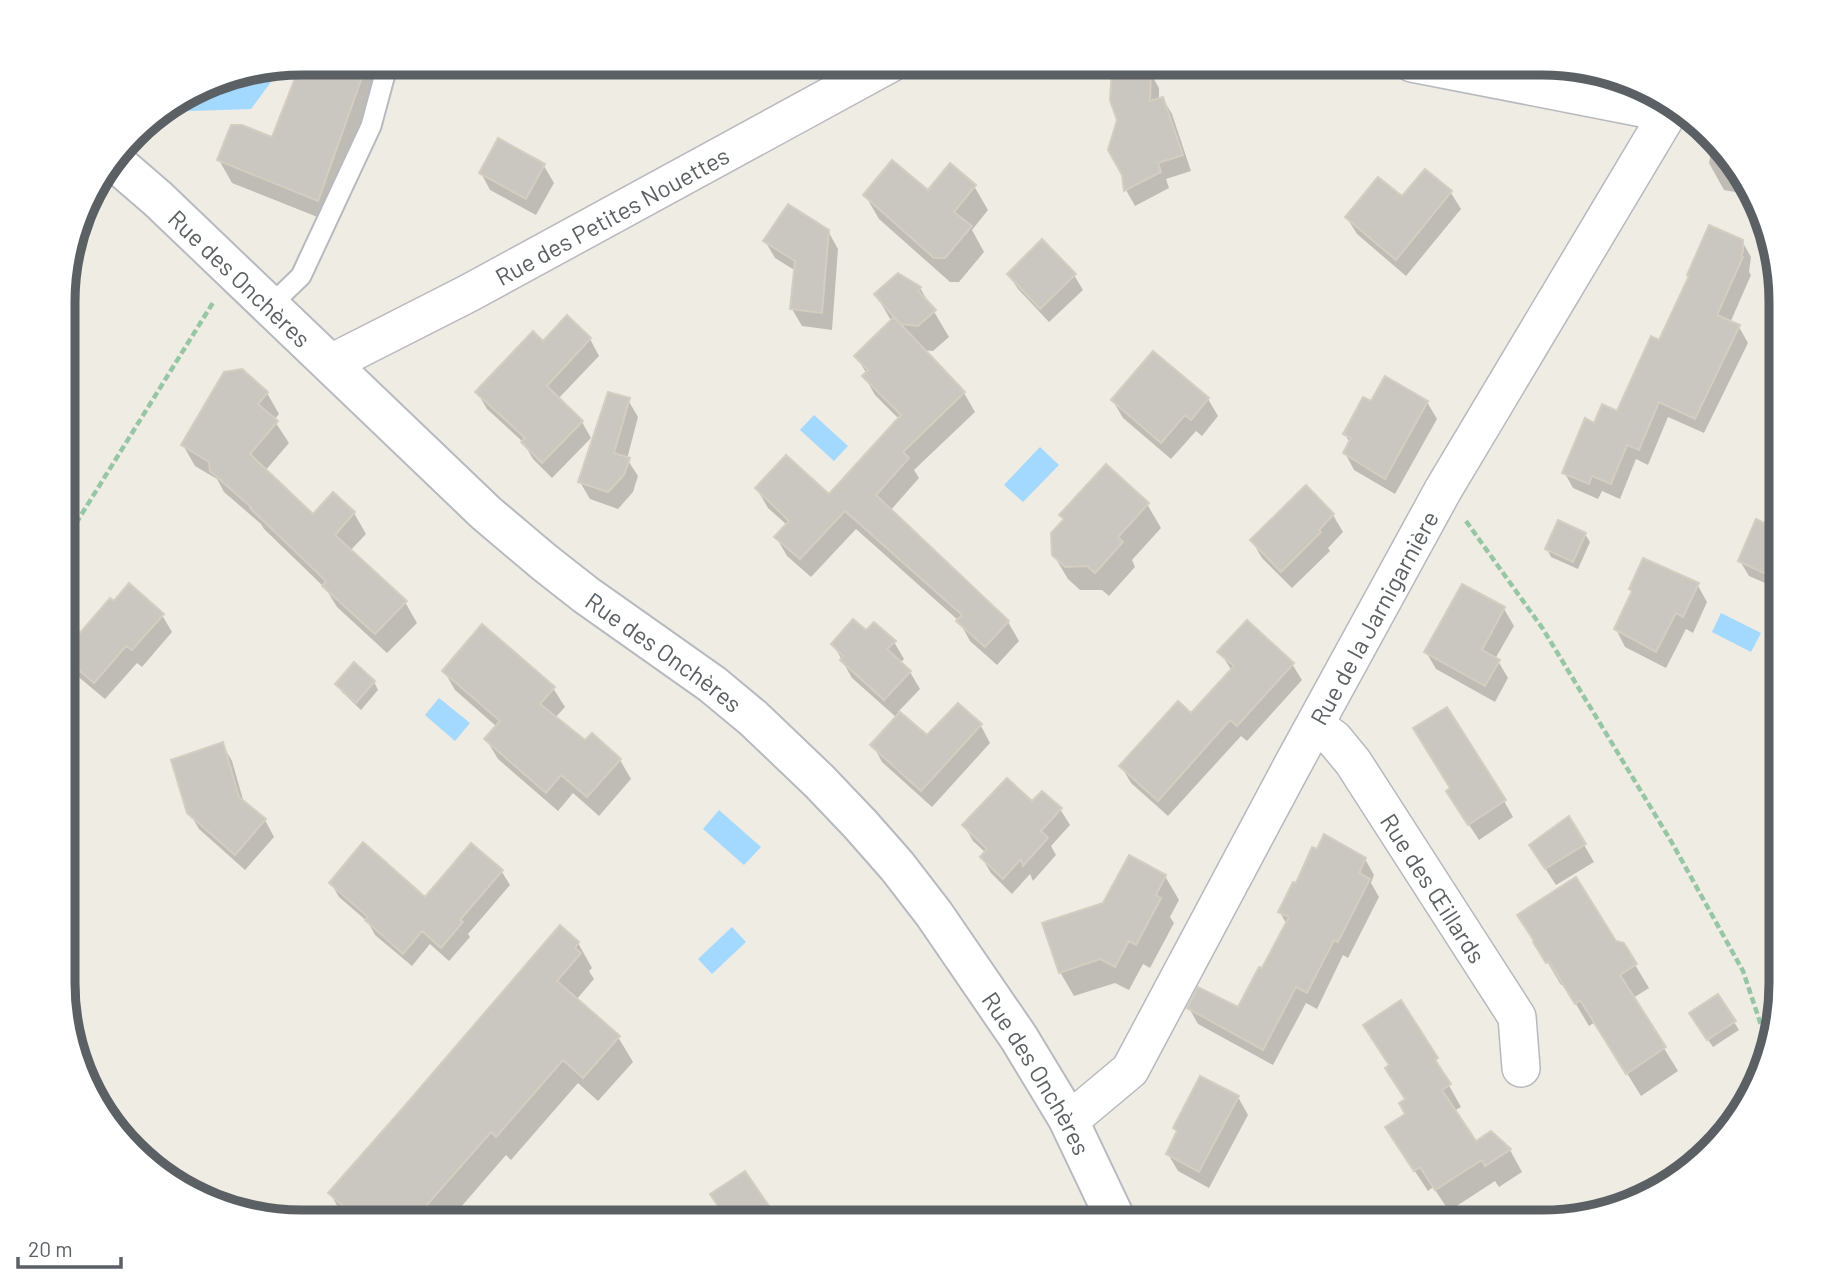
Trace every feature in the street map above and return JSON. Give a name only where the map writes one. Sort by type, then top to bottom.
[{"type":"street","name":"Rue des Petites Nouettes","points":[[332,366],[342,356],[469,293],[867,76]]},
{"type":"street","points":[[1485,76],[1655,106]]},
{"type":"street","name":"Rue de la Jarnigarnière","points":[[1068,1119],[1130,1070],[1443,489],[1668,114]]},
{"type":"street","name":"Rue des Onchères","points":[[121,167],[158,199],[486,513],[586,595],[712,684],[753,718],[819,781],[889,858],[934,914],[1019,1038],[1068,1119],[1112,1210]]},
{"type":"street","name":"Rue des Œillards","points":[[1315,725],[1334,739],[1353,762],[1517,1017],[1521,1068]]},
{"type":"lane","points":[[270,306],[302,275],[371,126],[384,76]]},
{"type":"path","points":[[75,524],[232,271]]},
{"type":"path","points":[[1443,489],[1543,629],[1671,841],[1743,971],[1763,1031]]},
{"type":"water","points":[[274,78],[251,109],[179,111],[229,87]]},
{"type":"water","points":[[814,415],[848,446],[834,461],[800,430]]},
{"type":"water","points":[[1040,447],[1059,465],[1023,502],[1004,485]]},
{"type":"water","points":[[1721,613],[1761,633],[1751,652],[1712,632]]},
{"type":"water","points":[[439,698],[470,723],[455,741],[425,715]]},
{"type":"water","points":[[719,810],[761,847],[744,865],[703,829]]},
{"type":"water","points":[[732,927],[746,942],[712,974],[698,959]]},
{"type":"building","points":[[296,76],[362,76],[318,201],[217,160],[231,125],[242,125],[272,137]]},
{"type":"building","points":[[1112,76],[1151,76],[1150,101],[1163,97],[1183,155],[1158,163],[1161,172],[1124,191],[1122,175],[1108,150],[1117,120],[1110,100]]},
{"type":"building","points":[[498,138],[545,164],[526,199],[479,173]]},
{"type":"building","points":[[892,160],[928,190],[950,163],[976,185],[954,212],[972,226],[945,258],[934,258],[863,195]]},
{"type":"building","points":[[1425,169],[1452,191],[1396,260],[1345,217],[1378,177],[1402,196]]},
{"type":"building","points":[[788,204],[829,230],[822,313],[790,309],[795,261],[763,241]]},
{"type":"building","points":[[1709,225],[1743,240],[1743,257],[1717,315],[1740,325],[1695,419],[1659,402],[1639,450],[1627,445],[1611,484],[1592,476],[1589,484],[1562,473],[1585,418],[1594,423],[1602,404],[1617,411],[1651,336],[1659,340]]},
{"type":"building","points":[[1042,239],[1076,274],[1040,309],[1007,274]]},
{"type":"building","points":[[898,273],[921,287],[918,291],[936,310],[918,326],[900,324],[874,294]]},
{"type":"building","points":[[567,315],[591,338],[547,386],[583,421],[542,463],[521,442],[525,438],[475,392],[533,331],[543,341]]},
{"type":"building","points":[[894,317],[965,392],[903,452],[909,458],[876,495],[1009,621],[985,647],[956,621],[962,615],[845,511],[800,559],[774,537],[789,521],[755,488],[786,455],[829,494],[901,415],[862,376],[868,370],[854,356]]},
{"type":"building","points":[[1153,351],[1209,398],[1191,420],[1185,415],[1161,443],[1111,400]]},
{"type":"building","points":[[242,369],[268,392],[258,404],[278,421],[250,454],[313,514],[333,492],[355,512],[335,535],[407,601],[375,634],[322,586],[326,581],[210,471],[209,462],[181,445],[224,372]]},
{"type":"building","points":[[1385,376],[1428,401],[1385,479],[1343,453],[1351,438],[1343,434],[1363,397],[1371,401]]},
{"type":"building","points":[[608,392],[630,398],[614,453],[630,458],[624,475],[608,492],[578,482]]},
{"type":"building","points":[[1106,464],[1149,503],[1118,537],[1123,542],[1095,573],[1087,566],[1065,567],[1052,555],[1051,533],[1064,519],[1059,515]]},
{"type":"building","points":[[1306,485],[1334,514],[1319,530],[1321,532],[1281,572],[1250,540]]},
{"type":"building","points":[[1756,519],[1768,525],[1768,575],[1738,561]]},
{"type":"building","points":[[1558,520],[1586,533],[1573,562],[1545,549]]},
{"type":"building","points":[[1643,558],[1699,583],[1683,617],[1676,613],[1656,652],[1614,629],[1632,591],[1629,589]]},
{"type":"building","points":[[129,583],[164,614],[132,650],[126,646],[94,683],[76,667],[75,628],[80,633],[110,598],[114,601]]},
{"type":"building","points":[[1462,584],[1505,607],[1482,650],[1500,660],[1485,686],[1424,652]]},
{"type":"building","points":[[853,619],[866,630],[874,622],[896,641],[887,649],[911,671],[884,700],[840,660],[843,656],[831,644]]},
{"type":"building","points":[[1247,620],[1294,663],[1237,726],[1230,720],[1158,801],[1119,766],[1178,701],[1191,713],[1234,666],[1217,652]]},
{"type":"building","points":[[482,624],[555,687],[540,704],[585,740],[592,733],[621,759],[587,797],[561,775],[546,793],[484,739],[500,721],[442,671]]},
{"type":"building","points":[[354,662],[375,681],[356,703],[335,684]]},
{"type":"building","points":[[958,703],[982,724],[921,791],[870,745],[900,712],[927,735]]},
{"type":"building","points":[[1447,707],[1506,800],[1468,825],[1446,791],[1450,788],[1413,728]]},
{"type":"building","points":[[223,742],[239,797],[266,819],[235,855],[187,813],[171,760]]},
{"type":"building","points":[[1007,778],[1032,801],[1042,791],[1062,808],[1041,831],[1048,838],[1023,866],[1021,859],[1003,879],[980,857],[987,849],[962,825]]},
{"type":"building","points":[[1569,816],[1586,844],[1545,869],[1529,845]]},
{"type":"building","points":[[1324,834],[1366,858],[1359,873],[1370,879],[1338,942],[1334,940],[1307,993],[1296,987],[1263,1050],[1187,1008],[1198,987],[1238,1007],[1289,917],[1278,912],[1293,882],[1296,883],[1312,847],[1317,849]]},
{"type":"building","points":[[363,842],[425,897],[471,843],[503,870],[460,920],[463,922],[441,948],[422,931],[403,954],[365,920],[368,917],[329,883]]},
{"type":"building","points":[[1129,855],[1166,875],[1156,895],[1161,898],[1136,945],[1129,941],[1115,967],[1100,959],[1059,973],[1042,923],[1103,903]]},
{"type":"building","points":[[1576,877],[1616,941],[1624,943],[1637,964],[1620,975],[1666,1047],[1626,1074],[1580,1000],[1575,1004],[1517,915]]},
{"type":"building","points":[[560,925],[579,942],[575,948],[581,953],[557,981],[620,1036],[583,1078],[563,1060],[496,1137],[491,1132],[423,1209],[346,1209],[328,1193]]},
{"type":"building","points":[[1718,994],[1736,1021],[1707,1040],[1689,1013]]},
{"type":"building","points":[[1401,1000],[1438,1058],[1435,1060],[1451,1084],[1442,1090],[1476,1141],[1491,1131],[1511,1149],[1485,1166],[1482,1160],[1435,1190],[1420,1167],[1414,1171],[1385,1127],[1405,1114],[1399,1103],[1405,1099],[1385,1068],[1389,1065],[1363,1025]]},
{"type":"building","points":[[1200,1076],[1239,1096],[1199,1172],[1166,1154],[1177,1131],[1173,1128]]},
{"type":"building","points":[[745,1171],[771,1209],[720,1209],[710,1194]]}]
